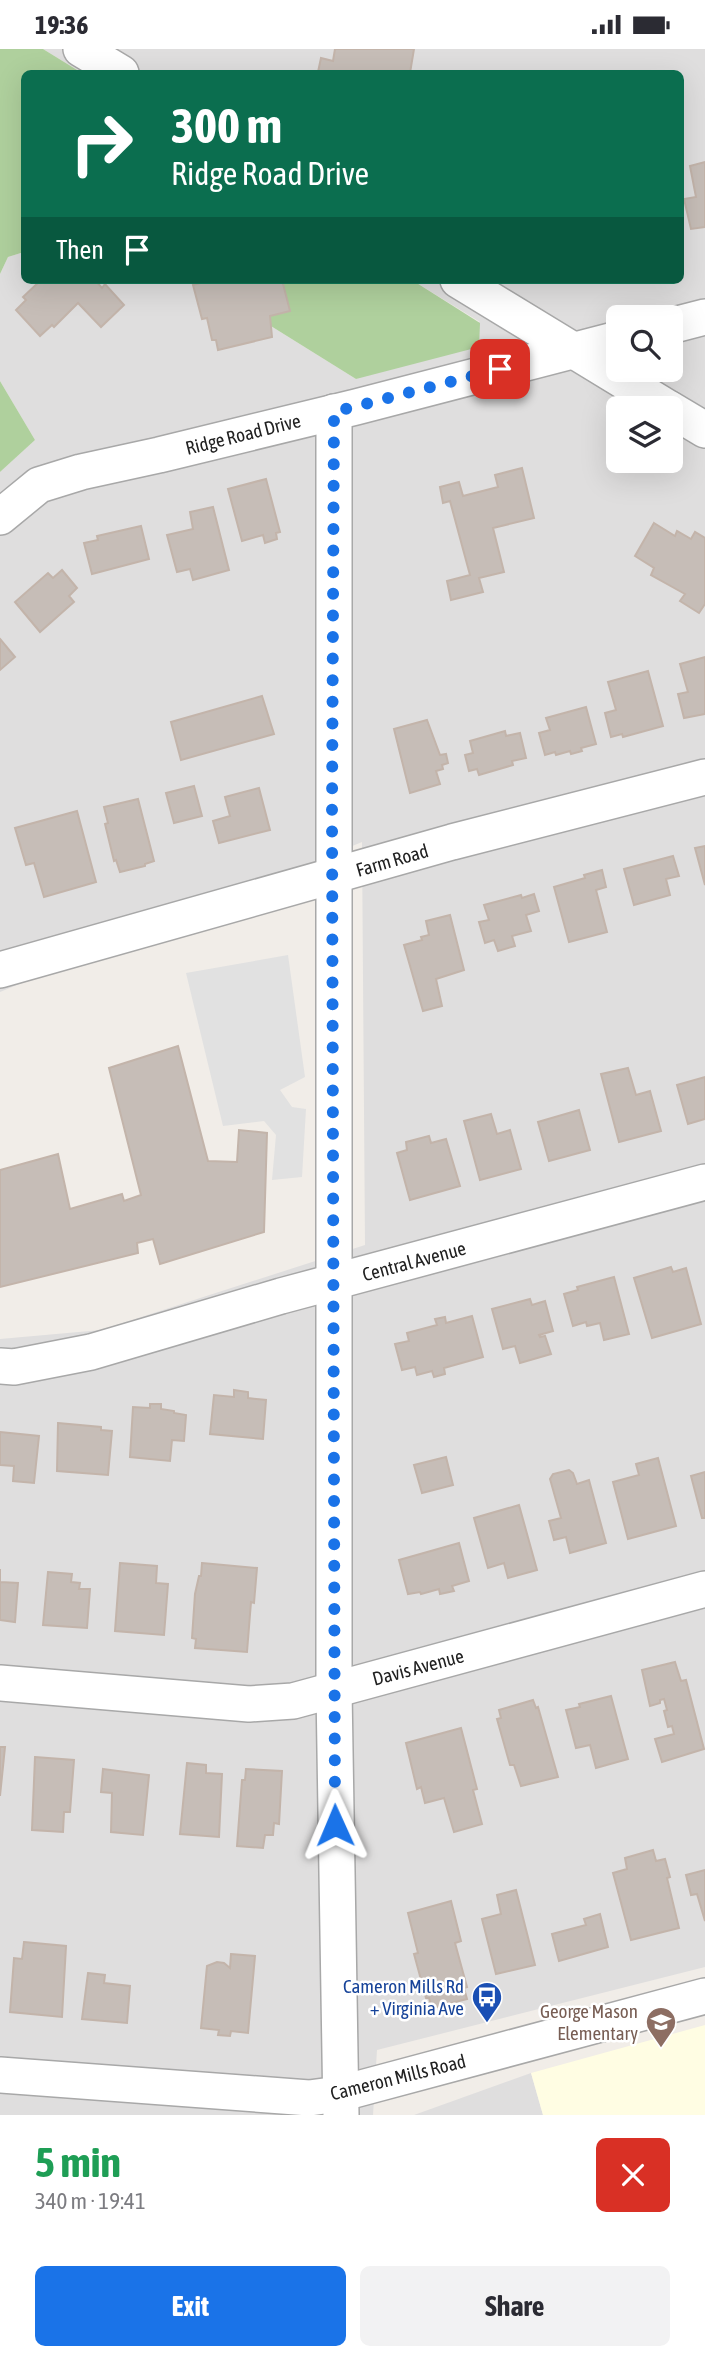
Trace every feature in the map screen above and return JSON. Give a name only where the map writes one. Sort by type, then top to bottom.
[{"type":"street","points":[[80,49],[116,70]]},
{"type":"street","points":[[465,284],[649,396]]},
{"type":"street","points":[[683,323],[705,317]]},
{"type":"street","name":"Ridge Road Drive","points":[[0,517],[39,485],[81,472],[334,412],[606,342]]},
{"type":"street","points":[[334,412],[334,1690],[340,2105]]},
{"type":"street","points":[[683,417],[705,430]]},
{"type":"street","name":"Farm Road","points":[[0,970],[452,842],[705,776]]},
{"type":"street","name":"Central Avenue","points":[[0,1366],[14,1367],[91,1352],[705,1182]]},
{"type":"street","name":"Davis Avenue","points":[[0,1683],[249,1704],[293,1700],[705,1589]]},
{"type":"street","name":"Cameron Mills Road","points":[[0,2075],[309,2098],[340,2105],[705,1996]]},
{"type":"shaded area","points":[[43,49],[705,49],[705,1967],[377,2050],[373,2115],[0,2115],[0,1339],[101,1330],[365,1245],[362,842],[0,992],[0,472],[35,440],[0,381],[0,274],[8,257],[21,253],[21,284],[203,284],[356,379],[480,322],[418,284],[684,284],[684,70],[77,70]]},
{"type":"shaded area","points":[[288,955],[305,1077],[280,1090],[292,1107],[306,1109],[302,1177],[272,1180],[276,1135],[264,1121],[223,1126],[186,973]]},
{"type":"shaded area","name":"George Mason Elementary","points":[[705,2025],[705,2115],[543,2115],[531,2073]]},
{"type":"shaded area","points":[[531,2073],[543,2115],[414,2115]]},
{"type":"green space","points":[[0,49],[43,49],[77,70],[21,70],[21,253],[8,257],[0,274]]},
{"type":"green space","points":[[203,284],[418,284],[480,323],[479,347],[356,379]]},
{"type":"green space","points":[[0,381],[35,440],[0,472]]},
{"type":"building","points":[[335,49],[414,49],[410,70],[318,70],[321,58],[333,61]]},
{"type":"building","points":[[705,162],[705,227],[691,229],[684,199],[696,197],[690,166]]},
{"type":"building","points":[[37,284],[98,284],[102,288],[105,284],[124,305],[101,327],[78,303],[54,327],[52,325],[40,336],[16,310],[26,300],[23,297]]},
{"type":"building","points":[[283,284],[290,311],[270,316],[272,337],[218,350],[216,340],[212,340],[207,318],[202,319],[193,285]]},
{"type":"building","points":[[522,468],[534,518],[493,528],[504,572],[479,578],[483,592],[451,600],[447,581],[470,575],[450,501],[443,503],[440,487],[459,482],[463,496],[498,487],[495,475]]},
{"type":"building","points":[[266,479],[280,532],[276,533],[277,539],[265,543],[263,535],[242,541],[228,489]]},
{"type":"building","points":[[213,507],[229,570],[193,580],[190,569],[177,572],[167,535],[193,529],[190,512]]},
{"type":"building","points":[[654,523],[675,536],[677,531],[691,539],[695,532],[705,538],[705,604],[699,613],[680,601],[685,594],[651,575],[654,568],[635,556]]},
{"type":"building","points":[[141,526],[149,559],[92,574],[84,543],[98,540],[97,536]]},
{"type":"building","points":[[62,570],[77,588],[69,596],[74,602],[40,632],[15,602],[48,573],[53,578]]},
{"type":"building","points":[[0,639],[15,657],[0,670]]},
{"type":"building","points":[[705,657],[705,714],[684,718],[678,694],[688,692],[680,664]]},
{"type":"building","points":[[648,671],[663,726],[623,737],[622,734],[611,737],[605,713],[616,710],[608,682]]},
{"type":"building","points":[[262,696],[274,734],[181,760],[171,722]]},
{"type":"building","points":[[586,707],[596,744],[571,754],[570,751],[545,755],[539,733],[550,730],[546,718]]},
{"type":"building","points":[[427,720],[440,755],[446,754],[448,763],[442,765],[443,769],[436,771],[440,784],[410,793],[394,729]]},
{"type":"building","points":[[505,731],[506,736],[520,733],[526,758],[512,761],[513,765],[479,775],[477,769],[469,771],[465,755],[473,753],[470,741]]},
{"type":"building","points":[[194,786],[202,816],[174,823],[166,793]]},
{"type":"building","points":[[259,788],[270,830],[219,843],[213,821],[230,816],[225,797]]},
{"type":"building","points":[[138,799],[154,861],[120,872],[116,860],[114,861],[105,824],[108,823],[104,807]]},
{"type":"building","points":[[77,811],[96,882],[44,897],[34,863],[26,865],[15,828]]},
{"type":"building","points":[[705,846],[705,885],[695,848]]},
{"type":"building","points":[[673,856],[679,876],[666,879],[670,895],[634,905],[624,869]]},
{"type":"building","points":[[602,870],[606,887],[596,890],[607,932],[569,942],[554,887]]},
{"type":"building","points":[[534,894],[539,911],[526,915],[531,931],[512,936],[515,946],[498,951],[494,940],[485,943],[479,922],[489,920],[484,905]]},
{"type":"building","points":[[450,915],[464,970],[436,979],[442,1006],[423,1011],[404,945],[429,935],[426,921]]},
{"type":"building","points":[[178,1046],[208,1161],[237,1162],[239,1130],[267,1133],[264,1232],[160,1264],[153,1239],[137,1243],[138,1253],[0,1287],[0,1170],[58,1154],[70,1209],[122,1194],[124,1201],[141,1195],[109,1068]]},
{"type":"building","points":[[628,1068],[636,1095],[650,1091],[661,1131],[619,1142],[601,1074]]},
{"type":"building","points":[[705,1077],[705,1119],[688,1124],[677,1085]]},
{"type":"building","points":[[579,1110],[590,1150],[549,1161],[538,1122]]},
{"type":"building","points":[[491,1114],[497,1134],[510,1130],[521,1169],[480,1180],[464,1121]]},
{"type":"building","points":[[429,1136],[431,1143],[446,1139],[460,1186],[410,1200],[397,1153],[407,1150],[406,1142]]},
{"type":"building","points":[[671,1267],[673,1272],[686,1268],[701,1324],[652,1338],[634,1278]]},
{"type":"building","points":[[614,1277],[629,1334],[604,1340],[600,1323],[587,1326],[586,1322],[573,1326],[564,1294],[578,1290],[577,1287]]},
{"type":"building","points":[[530,1299],[532,1305],[545,1301],[553,1331],[539,1335],[545,1336],[551,1354],[520,1363],[515,1346],[503,1349],[492,1309]]},
{"type":"building","points":[[472,1316],[483,1357],[444,1368],[445,1374],[434,1377],[432,1371],[417,1375],[415,1367],[402,1370],[395,1344],[409,1341],[407,1333],[437,1325],[435,1319],[445,1317],[446,1323]]},
{"type":"building","points":[[234,1390],[248,1392],[248,1398],[266,1400],[263,1439],[210,1434],[214,1395],[234,1397]]},
{"type":"building","points":[[150,1404],[161,1404],[161,1409],[186,1415],[184,1441],[172,1440],[170,1461],[130,1457],[133,1407],[150,1408]]},
{"type":"building","points":[[58,1423],[101,1427],[101,1430],[112,1431],[108,1475],[57,1471]]},
{"type":"building","points":[[0,1432],[39,1436],[34,1483],[13,1481],[14,1466],[0,1465]]},
{"type":"building","points":[[446,1457],[453,1485],[422,1493],[414,1465]]},
{"type":"building","points":[[658,1458],[676,1526],[628,1539],[613,1482],[639,1475],[636,1464]]},
{"type":"building","points":[[569,1470],[577,1484],[589,1480],[606,1543],[570,1553],[566,1537],[554,1540],[549,1521],[561,1518],[550,1479],[553,1474]]},
{"type":"building","points":[[705,1472],[705,1518],[702,1518],[691,1476]]},
{"type":"building","points":[[519,1505],[537,1570],[508,1578],[504,1563],[488,1568],[474,1518]]},
{"type":"building","points":[[459,1543],[469,1581],[452,1586],[454,1591],[440,1594],[439,1589],[408,1594],[399,1560]]},
{"type":"building","points":[[120,1563],[157,1566],[156,1583],[168,1584],[164,1635],[115,1631]]},
{"type":"building","points":[[202,1563],[257,1568],[247,1652],[195,1648],[196,1639],[192,1638],[195,1594]]},
{"type":"building","points":[[48,1572],[72,1574],[71,1582],[80,1583],[79,1589],[90,1589],[87,1628],[43,1625]]},
{"type":"building","points":[[0,1582],[18,1583],[15,1622],[0,1620]]},
{"type":"building","points":[[675,1662],[681,1681],[686,1680],[704,1749],[662,1762],[655,1739],[674,1734],[672,1726],[668,1727],[664,1699],[650,1706],[642,1670]]},
{"type":"building","points":[[611,1696],[628,1759],[596,1768],[590,1745],[576,1748],[566,1710]]},
{"type":"building","points":[[533,1700],[536,1708],[538,1707],[558,1777],[521,1786],[514,1765],[510,1765],[497,1719],[501,1718],[499,1710]]},
{"type":"building","points":[[461,1728],[477,1789],[473,1790],[482,1824],[454,1832],[444,1798],[425,1803],[421,1787],[417,1789],[406,1743]]},
{"type":"building","points":[[0,1747],[5,1747],[0,1796]]},
{"type":"building","points":[[35,1757],[74,1760],[70,1812],[64,1812],[63,1832],[32,1830]]},
{"type":"building","points":[[187,1763],[206,1765],[206,1773],[222,1774],[219,1837],[180,1834]]},
{"type":"building","points":[[103,1769],[149,1775],[143,1835],[111,1832],[112,1793],[101,1792]]},
{"type":"building","points":[[246,1769],[282,1771],[279,1824],[274,1823],[273,1835],[265,1835],[263,1848],[237,1846],[242,1780],[245,1780]]},
{"type":"building","points":[[653,1850],[656,1861],[665,1859],[679,1928],[631,1940],[613,1873],[627,1869],[625,1858]]},
{"type":"building","points":[[705,1870],[705,1921],[697,1894],[691,1895],[686,1875]]},
{"type":"building","points":[[516,1890],[535,1965],[496,1974],[482,1919],[501,1914],[497,1895]]},
{"type":"building","points":[[451,1901],[461,1941],[455,1943],[467,1987],[464,1988],[467,1999],[432,2008],[429,1998],[426,1998],[414,1954],[418,1953],[408,1913]]},
{"type":"building","points":[[600,1914],[608,1947],[559,1961],[552,1934],[586,1925],[584,1919]]},
{"type":"building","points":[[24,1942],[66,1946],[62,2017],[10,2012],[14,1958],[22,1959]]},
{"type":"building","points":[[231,1954],[255,1956],[248,2033],[231,2031],[230,2036],[218,2035],[219,2030],[201,2028],[207,1966],[217,1962],[230,1968]]},
{"type":"building","points":[[88,1973],[105,1975],[104,1983],[130,1986],[127,2023],[82,2019]]},
{"type":"place","name":"Cameron Mills Rd + Virginia Ave","points":[[487,2024]]},
{"type":"place","name":"George Mason Elementary","points":[[661,2049]]},
{"type":"route","points":[[335,1825],[332,812],[334,412],[500,369]]}]
